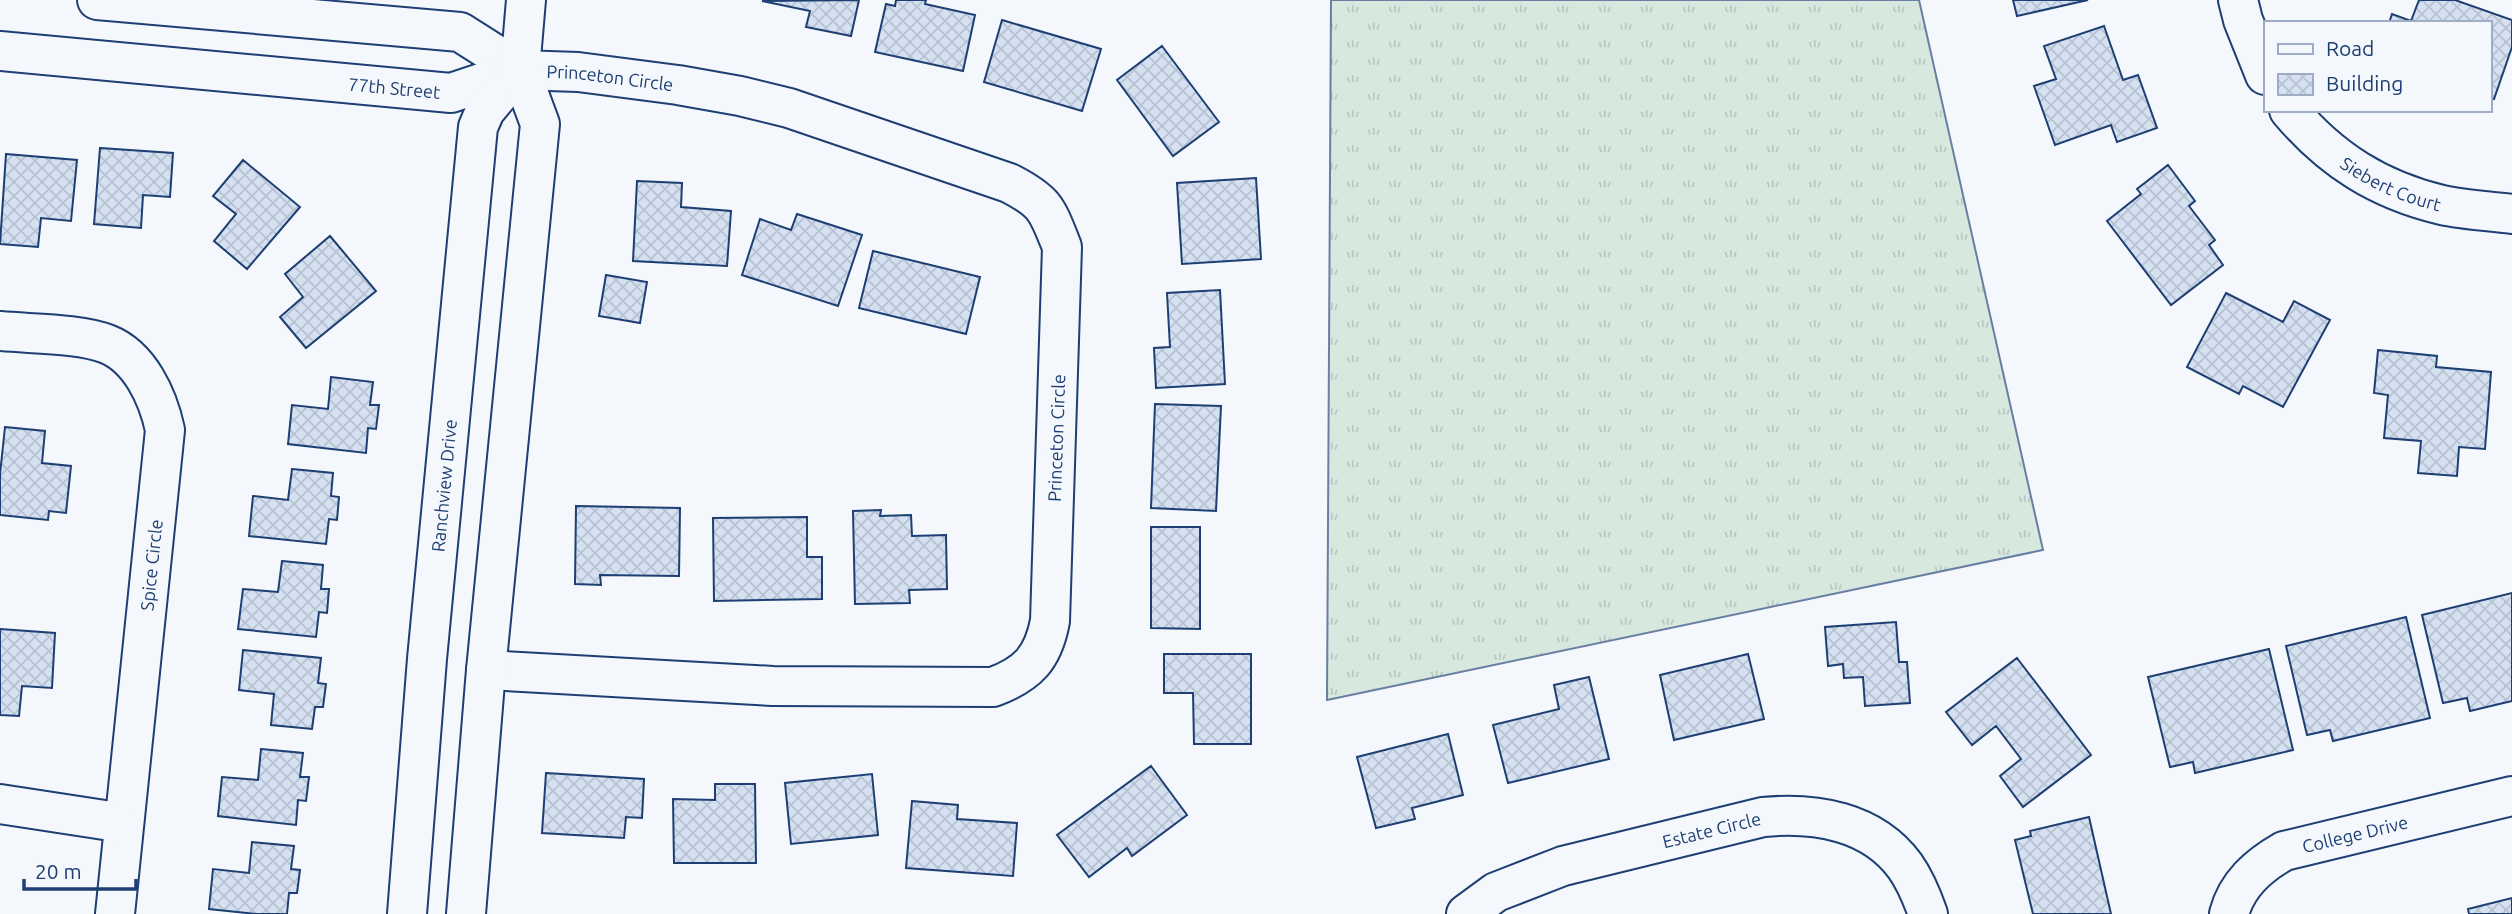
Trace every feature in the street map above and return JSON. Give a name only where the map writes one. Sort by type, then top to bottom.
[{"type":"street","points":[[97,0],[460,32],[520,70]]},
{"type":"street","points":[[467,914],[486,670],[540,124],[520,70],[526,0]]},
{"type":"street","points":[[2238,0],[2264,72]]},
{"type":"street","name":"77th Street","points":[[0,51],[451,93],[520,70]]},
{"type":"street","name":"Princeton Circle","points":[[486,670],[773,686],[993,687],[1016,678],[1031,666],[1047,638],[1050,621],[1062,247],[1048,211],[1033,195],[1009,183],[789,108],[740,96],[578,72],[520,70]]},
{"type":"street","name":"Ranchview Drive","points":[[407,914],[427,659],[478,127],[485,111],[520,70]]},
{"type":"street","name":"Siebert Court","points":[[2291,112],[2308,132],[2345,164],[2390,189],[2444,205],[2512,214]]},
{"type":"street","name":"Spice Circle","points":[[0,331],[82,338],[106,344],[123,353],[145,378],[161,410],[164,430],[115,914]]},
{"type":"street","name":"College Drive","points":[[2229,914],[2233,899],[2245,881],[2263,863],[2284,851],[2512,796]]},
{"type":"street","points":[[0,804],[124,823]]},
{"type":"street","name":"Estate Circle","points":[[1465,914],[1496,892],[1563,866],[1763,817],[1788,814],[1836,820],[1867,833],[1894,853],[1906,867],[1928,914]]},
{"type":"green space","points":[[1331,0],[1919,0],[2043,550],[1327,700]]},
{"type":"building","points":[[859,0],[851,36],[806,27],[810,11],[762,1]]},
{"type":"building","points":[[896,0],[926,0],[925,4],[975,15],[963,71],[875,52],[886,4],[895,6]]},
{"type":"building","points":[[2013,0],[2088,0],[2017,16]]},
{"type":"building","points":[[2419,0],[2455,0],[2512,20],[2512,47],[2494,99],[2491,98],[2491,21],[2411,21]]},
{"type":"building","points":[[2392,14],[2411,21],[2390,21]]},
{"type":"building","points":[[1002,20],[1101,49],[1082,111],[984,82]]},
{"type":"building","points":[[2104,26],[2123,80],[2138,75],[2157,128],[2117,142],[2111,125],[2055,145],[2034,86],[2056,79],[2044,46]]},
{"type":"building","points":[[1162,46],[1219,122],[1173,156],[1117,80]]},
{"type":"building","points":[[100,148],[173,153],[170,197],[143,195],[141,228],[94,224]]},
{"type":"building","points":[[6,154],[77,160],[71,221],[41,218],[38,247],[0,244]]},
{"type":"building","points":[[243,160],[300,207],[247,269],[214,241],[236,214],[213,196]]},
{"type":"building","points":[[2168,165],[2195,201],[2189,206],[2215,240],[2209,245],[2223,265],[2171,305],[2107,221],[2141,194],[2137,189]]},
{"type":"building","points":[[1256,178],[1261,259],[1182,264],[1177,183]]},
{"type":"building","points":[[637,181],[682,183],[681,207],[731,211],[727,266],[633,261]]},
{"type":"building","points":[[797,214],[862,235],[838,306],[742,275],[760,219],[791,230]]},
{"type":"building","points":[[330,236],[376,291],[306,348],[280,317],[303,297],[285,274]]},
{"type":"building","points":[[873,251],[980,277],[966,334],[859,308]]},
{"type":"building","points":[[606,275],[647,282],[640,323],[599,316]]},
{"type":"building","points":[[1220,290],[1225,384],[1156,388],[1154,348],[1170,347],[1167,293]]},
{"type":"building","points":[[2226,293],[2283,322],[2294,301],[2330,320],[2283,407],[2243,386],[2239,394],[2187,367]]},
{"type":"building","points":[[2378,350],[2437,356],[2436,367],[2491,372],[2485,449],[2459,447],[2457,476],[2418,473],[2421,441],[2384,438],[2388,395],[2374,393]]},
{"type":"building","points":[[331,377],[373,382],[370,405],[379,405],[376,429],[368,428],[366,453],[288,444],[292,405],[328,409]]},
{"type":"building","points":[[1155,404],[1221,406],[1216,511],[1151,508]]},
{"type":"building","points":[[5,427],[45,431],[42,463],[71,466],[66,513],[49,511],[48,520],[0,515],[0,474]]},
{"type":"building","points":[[292,469],[333,473],[331,496],[339,497],[337,520],[329,519],[326,544],[249,536],[253,496],[288,500]]},
{"type":"building","points":[[576,506],[680,508],[679,576],[600,575],[601,585],[575,584]]},
{"type":"building","points":[[881,510],[880,516],[911,515],[912,536],[946,535],[947,589],[909,590],[910,603],[855,604],[853,511]]},
{"type":"building","points":[[807,517],[807,557],[822,557],[822,599],[714,601],[713,518]]},
{"type":"building","points":[[1151,527],[1200,527],[1200,629],[1151,628]]},
{"type":"building","points":[[282,561],[323,565],[321,589],[329,589],[327,613],[319,612],[316,637],[238,629],[243,589],[278,592]]},
{"type":"building","points":[[2512,593],[2512,701],[2470,711],[2467,698],[2443,703],[2422,615]]},
{"type":"building","points":[[2406,617],[2430,718],[2333,741],[2330,730],[2307,735],[2286,646]]},
{"type":"building","points":[[1896,622],[1899,662],[1907,662],[1910,703],[1865,706],[1863,677],[1844,678],[1843,664],[1828,666],[1825,627]]},
{"type":"building","points":[[0,629],[55,633],[52,688],[22,686],[19,716],[0,715]]},
{"type":"building","points":[[2269,649],[2293,750],[2195,773],[2193,762],[2170,767],[2148,677]]},
{"type":"building","points":[[243,650],[321,658],[318,683],[326,684],[323,707],[315,707],[312,729],[271,725],[274,694],[239,690]]},
{"type":"building","points":[[1164,654],[1251,654],[1251,744],[1194,744],[1193,693],[1164,693]]},
{"type":"building","points":[[1748,654],[1764,719],[1674,740],[1660,675]]},
{"type":"building","points":[[2017,658],[2091,755],[2023,807],[2000,776],[2021,759],[1996,726],[1972,745],[1946,712]]},
{"type":"building","points":[[1589,677],[1609,759],[1508,783],[1493,725],[1559,709],[1554,685]]},
{"type":"building","points":[[1448,734],[1463,795],[1412,808],[1415,819],[1376,828],[1357,757]]},
{"type":"building","points":[[261,749],[303,753],[300,777],[309,777],[306,801],[298,800],[296,825],[218,816],[222,777],[258,780]]},
{"type":"building","points":[[1151,766],[1187,815],[1132,856],[1127,848],[1089,877],[1057,835]]},
{"type":"building","points":[[546,773],[644,779],[642,818],[626,817],[624,838],[542,833]]},
{"type":"building","points":[[872,774],[878,835],[791,844],[785,783]]},
{"type":"building","points":[[715,784],[755,784],[756,863],[674,863],[673,799],[715,800]]},
{"type":"building","points":[[912,801],[958,805],[957,819],[1017,823],[1013,876],[906,868]]},
{"type":"building","points":[[2089,817],[2111,914],[2033,914],[2015,840],[2031,836],[2030,831]]},
{"type":"building","points":[[252,842],[294,846],[291,869],[300,870],[297,893],[289,893],[287,914],[209,909],[213,869],[249,873]]},
{"type":"building","points":[[2512,898],[2512,914],[2469,914],[2468,909]]}]
